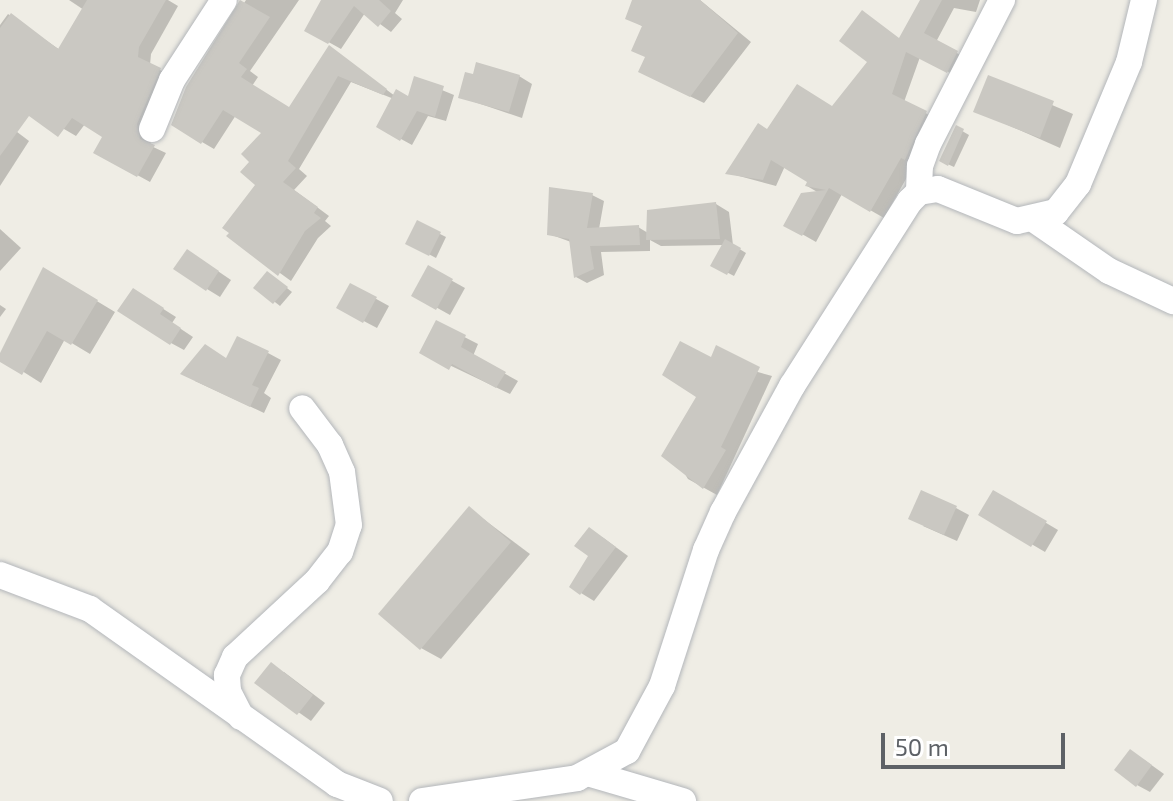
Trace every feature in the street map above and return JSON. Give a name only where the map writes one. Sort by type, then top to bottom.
[{"type":"street","points":[[152,129],[172,80],[224,0]]},
{"type":"street","points":[[422,801],[591,774],[627,751],[644,725],[723,512],[792,386],[919,192],[920,166],[928,144],[1002,0]]},
{"type":"street","points":[[919,192],[943,190],[998,216],[1035,220],[1056,212],[1078,184],[1129,62],[1144,0]]},
{"type":"street","points":[[1035,220],[1109,271],[1173,301]]},
{"type":"street","points":[[241,717],[228,691],[227,675],[235,657],[317,581],[340,552],[349,525],[342,472],[330,445],[302,408]]},
{"type":"street","points":[[0,575],[90,609],[337,784],[380,801]]},
{"type":"street","points":[[591,774],[683,801]]},
{"type":"building","points":[[87,0],[166,0],[139,47],[138,57],[161,68],[137,124],[140,139],[155,145],[137,177],[93,153],[102,137],[72,118],[58,137],[29,116],[0,156],[0,28],[11,13],[58,49]]},
{"type":"building","points":[[240,0],[270,17],[239,63],[247,69],[241,77],[289,107],[329,45],[387,89],[383,95],[338,76],[288,161],[296,168],[283,182],[318,207],[314,213],[321,218],[305,231],[278,276],[226,236],[229,233],[222,228],[255,185],[240,172],[249,162],[241,154],[261,133],[223,110],[201,144],[171,125],[186,87]]},
{"type":"building","points":[[321,0],[379,0],[391,11],[378,27],[354,6],[328,44],[304,31]]},
{"type":"building","points":[[632,0],[700,0],[738,33],[690,97],[638,72],[645,57],[631,51],[642,26],[625,19]]},
{"type":"building","points":[[920,0],[942,0],[924,33],[958,51],[947,73],[906,52],[892,94],[927,111],[905,160],[901,158],[870,212],[829,188],[802,236],[783,226],[801,193],[826,190],[805,186],[807,182],[771,160],[763,180],[725,174],[758,123],[767,129],[797,84],[832,106],[867,62],[839,41],[862,10],[899,38]]},
{"type":"building","points":[[476,62],[520,75],[509,112],[458,98],[465,72],[473,74]]},
{"type":"building","points":[[988,75],[1054,101],[1040,138],[973,112]]},
{"type":"building","points":[[414,76],[444,86],[435,117],[417,111],[400,141],[376,127],[396,89],[408,96]]},
{"type":"building","points":[[956,125],[964,129],[948,166],[939,161]]},
{"type":"building","points":[[549,187],[593,193],[587,228],[639,225],[640,245],[590,246],[594,269],[574,278],[569,239],[547,235]]},
{"type":"building","points":[[716,202],[720,239],[646,240],[647,210]]},
{"type":"building","points":[[417,220],[441,232],[429,256],[405,244]]},
{"type":"building","points":[[725,239],[741,248],[727,275],[710,266]]},
{"type":"building","points":[[187,249],[219,271],[206,291],[173,269]]},
{"type":"building","points":[[428,265],[453,279],[436,310],[411,296]]},
{"type":"building","points":[[43,267],[98,300],[71,345],[47,331],[22,375],[0,362],[0,353]]},
{"type":"building","points":[[267,271],[288,287],[273,304],[253,288]]},
{"type":"building","points":[[350,283],[377,297],[363,323],[336,308]]},
{"type":"building","points":[[133,288],[164,308],[160,314],[181,328],[170,345],[117,311]]},
{"type":"building","points":[[436,320],[466,335],[461,347],[506,372],[496,388],[452,364],[449,370],[419,353]]},
{"type":"building","points":[[237,336],[269,351],[252,385],[259,388],[250,407],[180,374],[205,344],[226,358]]},
{"type":"building","points":[[680,341],[711,357],[716,345],[760,367],[721,447],[726,450],[703,489],[661,456],[696,397],[662,375]]},
{"type":"building","points":[[921,490],[957,506],[944,535],[908,519]]},
{"type":"building","points":[[993,490],[1047,521],[1031,547],[978,515]]},
{"type":"building","points":[[469,506],[511,542],[420,650],[378,614]]},
{"type":"building","points":[[589,527],[616,547],[580,595],[569,587],[588,556],[574,546]]},
{"type":"building","points":[[271,662],[313,695],[297,715],[254,683]]},
{"type":"building","points":[[1130,749],[1152,765],[1136,787],[1114,770]]}]
